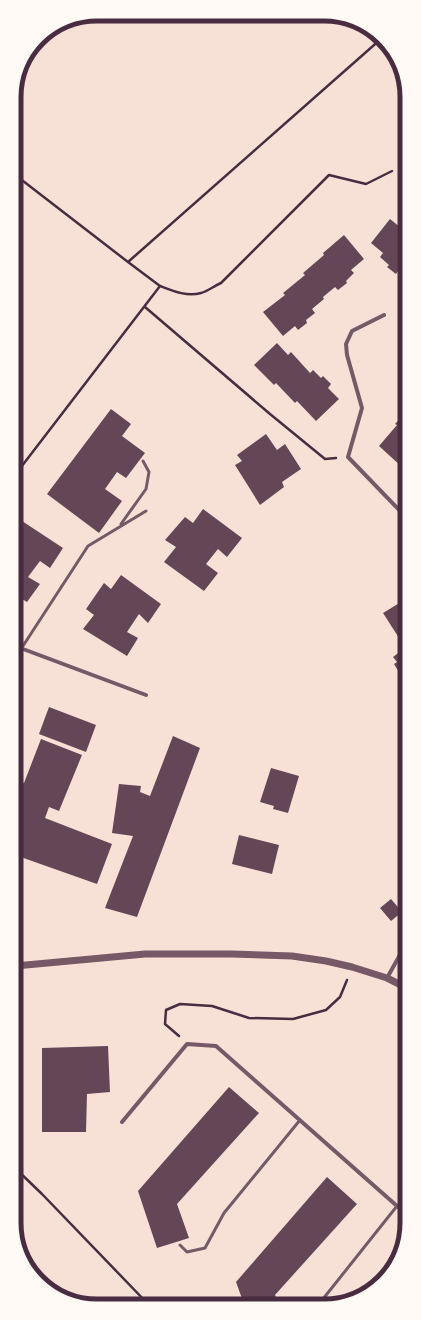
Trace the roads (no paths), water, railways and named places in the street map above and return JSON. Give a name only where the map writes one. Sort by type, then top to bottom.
[{"type":"street","points":[[384,315],[352,331],[346,344],[347,355],[362,408],[348,457],[400,510]]},
{"type":"street","points":[[21,649],[146,695]]},
{"type":"street","points":[[21,965],[145,954],[292,956],[326,960],[386,978],[400,985]]},
{"type":"street","points":[[386,978],[400,954]]},
{"type":"street","points":[[122,1122],[187,1044],[216,1046],[400,1208]]},
{"type":"lane","points":[[120,526],[146,489],[150,472],[143,461]]},
{"type":"lane","points":[[21,649],[88,546],[146,510]]},
{"type":"lane","points":[[180,1246],[187,1252],[205,1248],[224,1213],[300,1120]]},
{"type":"lane","points":[[323,1299],[397,1206]]}]
